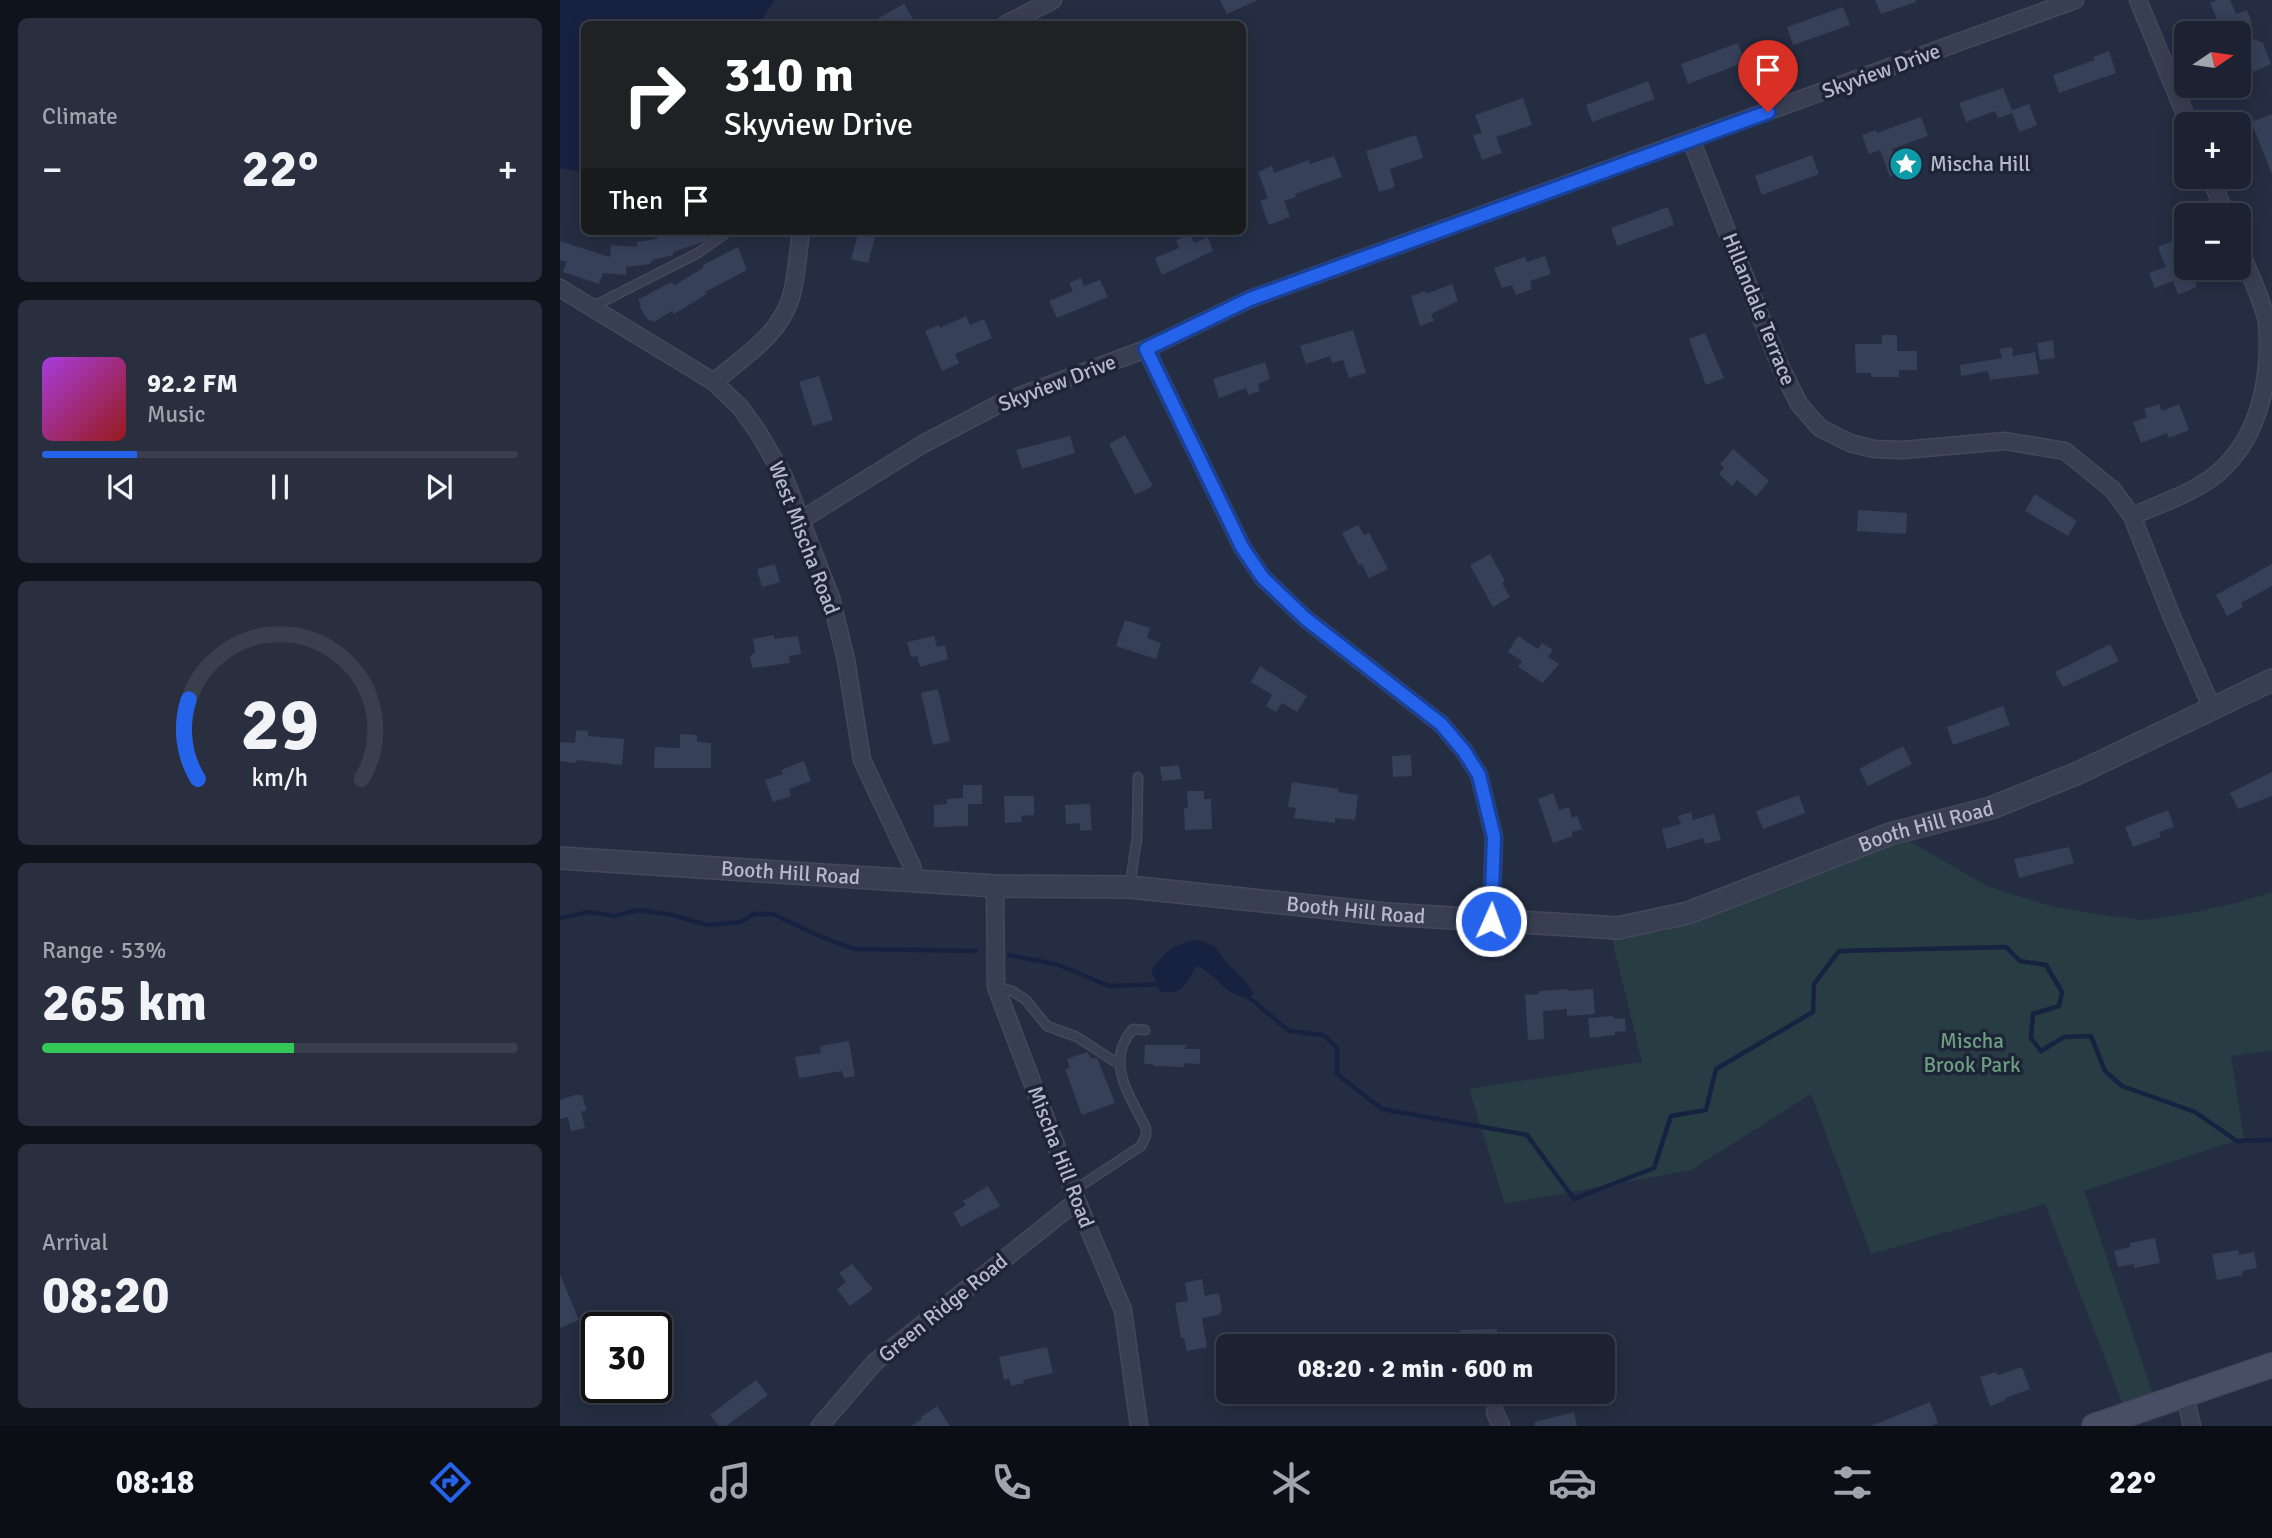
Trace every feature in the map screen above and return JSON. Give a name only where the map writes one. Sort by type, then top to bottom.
[{"type":"main road","points":[[2094,1426],[2272,1365]]},
{"type":"street","points":[[1012,21],[1053,0]]},
{"type":"street","name":"Skyview Drive","points":[[801,520],[923,444],[1001,403],[1146,349],[1250,299],[2075,0]]},
{"type":"street","points":[[2138,0],[2184,112]]},
{"type":"street","name":"Hillandale Terrace","points":[[1691,140],[1780,366],[1799,404],[1821,428],[1850,443],[1874,449],[1903,450],[2005,441],[2065,451],[2113,490],[2132,516],[2212,708]]},
{"type":"street","points":[[714,382],[772,332],[783,314],[791,298],[800,235]]},
{"type":"street","points":[[2132,516],[2210,478],[2248,439],[2267,395],[2271,367],[2267,321],[2251,280]]},
{"type":"street","name":"West Mischa Road","points":[[560,288],[714,382],[740,407],[758,432],[784,477],[831,598],[846,660],[862,760],[912,866],[915,882]]},
{"type":"street","points":[[1146,349],[1242,547],[1263,578],[1306,619],[1441,724],[1464,751],[1479,775],[1494,837],[1491,921]]},
{"type":"street","name":"Booth Hill Road","points":[[560,858],[915,882],[995,886],[1130,887],[1386,914],[1618,928],[1688,913],[1890,834],[1992,808],[2078,773],[2271,681]]},
{"type":"street","name":"Mischa Hill Road","points":[[995,886],[996,986],[1075,1196],[1123,1310],[1139,1426]]},
{"type":"street","name":"Green Ridge Road","points":[[820,1426],[875,1362],[1075,1196]]},
{"type":"street","points":[[2185,1395],[2192,1426]]},
{"type":"lane","points":[[592,307],[698,253],[723,235]]},
{"type":"lane","points":[[1130,887],[1136,838],[1138,777]]},
{"type":"lane","points":[[996,986],[1012,991],[1026,1000],[1047,1026],[1077,1037],[1120,1065]]},
{"type":"lane","points":[[1075,1196],[1141,1146],[1146,1136],[1146,1128],[1122,1081],[1119,1056],[1123,1040],[1133,1029],[1145,1030]]},
{"type":"green space","name":"Mischa Brook Park","points":[[1904,838],[1987,886],[2047,905],[2102,915],[2143,920],[2190,913],[2272,892],[2272,1050],[2231,1056],[2244,1138],[2084,1191],[2154,1397],[2124,1407],[2045,1204],[1871,1254],[1811,1094],[1691,1170],[1505,1204],[1469,1089],[1642,1062],[1611,935],[1662,932]]},
{"type":"water","points":[[560,0],[775,0],[761,21],[581,21],[581,172],[560,168]]},
{"type":"water","points":[[1199,940],[1214,946],[1254,994],[1238,996],[1196,966],[1187,983],[1179,990],[1160,991],[1151,970],[1171,949]]},
{"type":"building","points":[[1220,0],[1258,0],[1227,14]]},
{"type":"building","points":[[1875,0],[1916,0],[1916,2],[1881,14]]},
{"type":"building","points":[[2230,0],[2236,14],[2247,10],[2252,23],[2218,21],[2210,3]]},
{"type":"building","points":[[904,4],[914,21],[873,21]]},
{"type":"building","points":[[1843,7],[1850,25],[1793,45],[1787,27]]},
{"type":"building","points":[[2251,38],[2263,43],[2271,64],[2254,72],[2251,65]]},
{"type":"building","points":[[1738,43],[1745,62],[1688,84],[1681,64]]},
{"type":"building","points":[[2109,51],[2116,73],[2059,93],[2053,75],[2095,60],[2093,57]]},
{"type":"building","points":[[1648,81],[1655,99],[1592,122],[1586,105]]},
{"type":"building","points":[[2003,88],[2012,110],[2029,104],[2037,125],[2019,132],[2012,113],[1998,118],[1995,111],[1966,122],[1959,103]]},
{"type":"building","points":[[1523,98],[1532,125],[1496,137],[1502,153],[1482,160],[1473,135],[1482,133],[1475,115]]},
{"type":"building","points":[[2272,114],[2272,174],[2251,122]]},
{"type":"building","points":[[1921,117],[1928,136],[1892,149],[1900,173],[1890,177],[1880,150],[1869,154],[1862,135],[1876,130],[1877,133]]},
{"type":"building","points":[[1416,135],[1423,158],[1390,169],[1395,187],[1379,192],[1366,151]]},
{"type":"building","points":[[1812,155],[1819,174],[1762,195],[1755,176]]},
{"type":"building","points":[[1334,156],[1342,177],[1295,194],[1296,197],[1284,201],[1290,217],[1269,225],[1260,201],[1268,198],[1258,172],[1272,166],[1274,173],[1309,160],[1310,164]]},
{"type":"building","points":[[1668,207],[1674,225],[1617,246],[1611,228]]},
{"type":"building","points":[[713,235],[703,242],[673,252],[673,255],[652,260],[650,264],[626,267],[626,275],[603,273],[599,284],[563,272],[567,262],[560,260],[560,241],[610,257],[611,245],[637,247],[637,242],[657,237]]},
{"type":"building","points":[[858,235],[875,238],[868,263],[851,259]]},
{"type":"building","points":[[1191,235],[1194,243],[1208,237],[1213,251],[1162,275],[1155,258],[1179,248],[1176,240]]},
{"type":"building","points":[[2174,240],[2174,280],[2194,280],[2197,287],[2178,295],[2173,281],[2155,288],[2149,273],[2166,267],[2158,247]]},
{"type":"building","points":[[738,247],[747,270],[705,292],[707,294],[674,314],[672,311],[654,322],[647,319],[638,300],[671,282],[675,285],[703,268],[703,265]]},
{"type":"building","points":[[1545,256],[1551,274],[1530,281],[1532,289],[1516,295],[1512,285],[1502,288],[1494,268],[1525,257],[1527,262]]},
{"type":"building","points":[[1081,278],[1084,286],[1100,280],[1108,297],[1057,318],[1049,301],[1073,291],[1069,283]]},
{"type":"building","points":[[1452,284],[1458,301],[1431,314],[1434,321],[1420,326],[1411,296],[1425,291],[1426,294]]},
{"type":"building","points":[[966,316],[970,325],[984,319],[992,338],[955,354],[959,363],[942,371],[925,331],[939,325],[940,328]]},
{"type":"building","points":[[1353,330],[1366,373],[1349,378],[1343,360],[1332,363],[1330,356],[1306,364],[1300,346]]},
{"type":"building","points":[[1705,333],[1724,378],[1706,385],[1689,339]]},
{"type":"building","points":[[1882,335],[1897,335],[1897,351],[1917,351],[1917,370],[1899,370],[1899,377],[1871,377],[1871,373],[1856,373],[1855,344],[1882,344]]},
{"type":"building","points":[[2053,340],[2055,358],[2040,360],[2037,343]]},
{"type":"building","points":[[2012,347],[2013,356],[2035,352],[2039,374],[1990,380],[1988,371],[1961,376],[1960,365],[2002,358],[2000,349]]},
{"type":"building","points":[[1265,362],[1270,379],[1258,384],[1260,391],[1248,395],[1246,388],[1219,398],[1213,379]]},
{"type":"building","points":[[819,376],[833,420],[813,426],[799,382]]},
{"type":"building","points":[[2159,404],[2162,411],[2179,404],[2189,430],[2169,438],[2167,433],[2141,443],[2133,422],[2147,417],[2144,409]]},
{"type":"building","points":[[1125,435],[1153,486],[1135,495],[1109,444]]},
{"type":"building","points":[[1070,436],[1075,453],[1022,469],[1016,450]]},
{"type":"building","points":[[1733,449],[1769,481],[1756,496],[1737,480],[1732,486],[1719,474],[1724,468],[1720,464]]},
{"type":"building","points":[[2035,494],[2077,521],[2068,536],[2025,511]]},
{"type":"building","points":[[1858,510],[1907,513],[1906,534],[1857,531]]},
{"type":"building","points":[[1358,525],[1364,535],[1369,533],[1388,569],[1369,578],[1342,533]]},
{"type":"building","points":[[1490,554],[1505,581],[1502,583],[1510,597],[1493,607],[1470,565]]},
{"type":"building","points":[[775,564],[780,582],[762,587],[757,569]]},
{"type":"building","points":[[2272,564],[2272,586],[2241,603],[2243,607],[2227,616],[2216,595]]},
{"type":"building","points":[[1125,620],[1150,628],[1147,638],[1161,643],[1156,659],[1116,646]]},
{"type":"building","points":[[774,635],[774,639],[798,636],[801,654],[789,656],[790,663],[752,668],[750,656],[755,653],[753,639]]},
{"type":"building","points":[[934,636],[937,647],[945,645],[948,659],[920,667],[917,656],[911,657],[907,642]]},
{"type":"building","points":[[1518,636],[1538,649],[1542,643],[1553,650],[1548,657],[1559,664],[1543,683],[1518,667],[1522,661],[1508,652]]},
{"type":"building","points":[[2110,644],[2119,661],[2063,687],[2055,672]]},
{"type":"building","points":[[1260,666],[1307,696],[1297,712],[1282,703],[1276,712],[1266,706],[1272,695],[1251,682]]},
{"type":"building","points":[[938,689],[950,741],[933,745],[921,693]]},
{"type":"building","points":[[2003,706],[2010,725],[1953,745],[1947,727]]},
{"type":"building","points":[[576,730],[588,731],[588,736],[624,739],[622,765],[560,761],[560,742],[575,743]]},
{"type":"building","points":[[680,734],[697,735],[697,742],[711,743],[711,768],[654,768],[655,747],[680,748]]},
{"type":"building","points":[[1903,746],[1912,764],[1868,786],[1859,769]]},
{"type":"building","points":[[1411,755],[1412,776],[1393,777],[1392,756]]},
{"type":"building","points":[[804,761],[811,781],[789,789],[791,796],[773,802],[765,780],[783,774],[781,770]]},
{"type":"building","points":[[1179,765],[1181,779],[1162,781],[1160,767]]},
{"type":"building","points":[[2272,772],[2272,796],[2238,809],[2230,793]]},
{"type":"building","points":[[1292,782],[1339,789],[1338,792],[1358,795],[1355,820],[1335,818],[1335,823],[1294,818],[1296,808],[1288,807]]},
{"type":"building","points":[[963,785],[982,785],[982,804],[968,804],[968,826],[934,827],[934,805],[947,804],[947,799],[963,798]]},
{"type":"building","points":[[1187,791],[1204,791],[1204,799],[1211,799],[1212,829],[1185,830],[1184,808],[1188,808]]},
{"type":"building","points":[[1553,793],[1559,810],[1569,807],[1572,818],[1577,816],[1582,829],[1572,832],[1573,836],[1553,843],[1538,799]]},
{"type":"building","points":[[1799,795],[1805,813],[1763,829],[1756,811]]},
{"type":"building","points":[[1004,796],[1034,796],[1034,815],[1021,816],[1022,822],[1005,823]]},
{"type":"building","points":[[1090,804],[1092,830],[1080,831],[1080,823],[1066,824],[1065,805]]},
{"type":"building","points":[[2168,810],[2174,827],[2159,832],[2161,837],[2133,847],[2125,827]]},
{"type":"building","points":[[1691,812],[1693,820],[1714,814],[1721,840],[1705,844],[1703,838],[1667,849],[1662,829],[1681,824],[1678,816]]},
{"type":"building","points":[[2069,847],[2074,863],[2019,878],[2014,859]]},
{"type":"building","points":[[1568,989],[1593,989],[1595,1014],[1567,1016],[1567,1009],[1543,1011],[1544,1039],[1528,1040],[1525,995]]},
{"type":"building","points":[[1613,1016],[1614,1019],[1625,1018],[1626,1031],[1590,1038],[1588,1018]]},
{"type":"building","points":[[849,1041],[855,1076],[844,1078],[842,1071],[799,1078],[795,1057],[821,1053],[820,1046]]},
{"type":"building","points":[[1145,1045],[1186,1045],[1185,1049],[1200,1049],[1200,1064],[1184,1063],[1184,1067],[1144,1064]]},
{"type":"building","points":[[1087,1052],[1091,1058],[1097,1058],[1115,1103],[1082,1115],[1065,1069],[1070,1068],[1067,1059]]},
{"type":"building","points":[[582,1095],[587,1110],[581,1112],[585,1128],[571,1131],[568,1117],[560,1119],[560,1100]]},
{"type":"building","points":[[988,1186],[1000,1206],[961,1227],[953,1213],[966,1205],[963,1201]]},
{"type":"building","points":[[2155,1238],[2160,1263],[2134,1268],[2134,1264],[2118,1267],[2114,1251],[2130,1247],[2130,1243]]},
{"type":"building","points":[[2238,1250],[2239,1255],[2254,1252],[2257,1268],[2242,1271],[2243,1275],[2217,1280],[2212,1254]]},
{"type":"building","points":[[852,1264],[873,1289],[850,1306],[837,1289],[846,1282],[839,1273]]},
{"type":"building","points":[[560,1274],[579,1320],[560,1328]]},
{"type":"building","points":[[1202,1279],[1205,1296],[1219,1293],[1222,1310],[1219,1315],[1202,1318],[1207,1347],[1187,1351],[1184,1338],[1181,1338],[1175,1303],[1188,1301],[1185,1283]]},
{"type":"building","points":[[1497,1329],[1497,1334],[1460,1334],[1460,1330]]},
{"type":"building","points":[[1047,1347],[1053,1373],[1023,1380],[1024,1383],[1011,1386],[1009,1378],[1004,1380],[999,1357]]},
{"type":"building","points":[[2022,1367],[2030,1389],[1990,1406],[1980,1377],[1996,1372],[1998,1375]]},
{"type":"building","points":[[756,1380],[768,1395],[726,1426],[719,1426],[710,1415]]},
{"type":"building","points":[[1930,1402],[1938,1423],[1931,1426],[1871,1426]]},
{"type":"building","points":[[937,1406],[950,1426],[911,1426],[922,1419],[921,1417]]},
{"type":"building","points":[[1574,1412],[1577,1426],[1535,1426],[1535,1422]]},
{"type":"waterway","points":[[560,918],[590,912],[614,916],[638,910],[668,914],[708,925],[740,922],[754,914],[773,914],[854,949],[976,951]]},
{"type":"waterway","points":[[1244,993],[1289,1031],[1324,1035],[1337,1048],[1337,1074],[1382,1109],[1527,1135],[1574,1199],[1654,1168],[1671,1116],[1706,1110],[1716,1069],[1813,1012],[1814,984],[1839,951],[2006,947],[2020,961],[2046,965],[2062,992],[2059,1006],[2033,1014],[2031,1038],[2041,1051],[2064,1037],[2091,1036],[2105,1071],[2122,1086],[2195,1112],[2237,1141],[2272,1140]]},
{"type":"waterway","points":[[1009,955],[1059,965],[1109,986],[1163,984]]},
{"type":"place","name":"Mischa Hill","points":[[1906,164]]},
{"type":"route","points":[[1491,921],[1494,837],[1479,775],[1464,751],[1441,724],[1306,619],[1263,578],[1242,547],[1146,349],[1250,299],[1768,112]]}]
